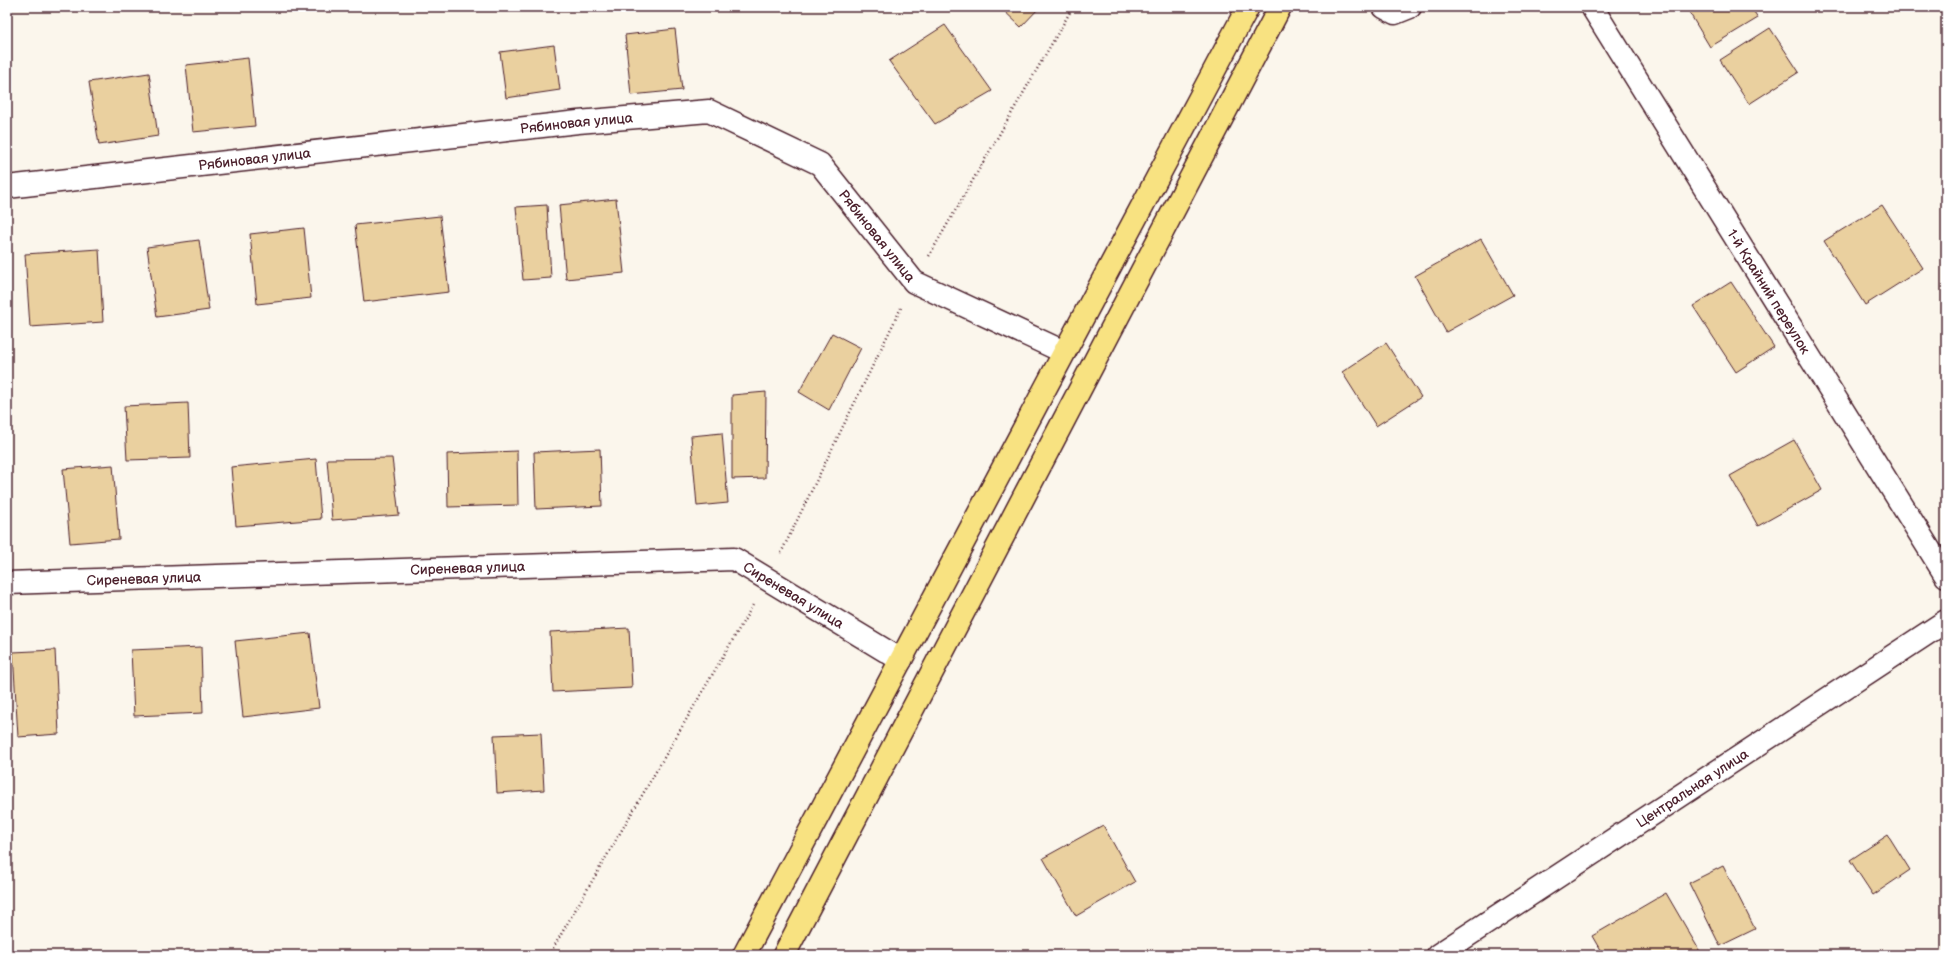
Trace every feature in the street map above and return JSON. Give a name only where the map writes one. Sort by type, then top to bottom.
[{"type":"main road","points":[[744,955],[1248,7]]},
{"type":"main road","points":[[784,955],[1280,7]]},
{"type":"street","points":[[1384,7],[1395,13],[1410,7]]},
{"type":"street","name":"1-й Крайний переулок","points":[[1592,7],[1946,576]]},
{"type":"street","name":"Рябиновая улица","points":[[7,187],[578,122],[709,110],[820,164],[914,282],[1064,352]]},
{"type":"street","name":"Сиреневая улица","points":[[7,583],[734,559],[901,660]]},
{"type":"street","name":"Центральная улица","points":[[1438,955],[1946,621]]},
{"type":"path","points":[[548,955],[768,580],[914,282],[1073,7]]},
{"type":"building","points":[[1000,7],[1040,7],[1021,27]]},
{"type":"building","points":[[1686,7],[1751,7],[1758,18],[1710,47]]},
{"type":"building","points":[[945,25],[992,91],[935,124],[889,61]]},
{"type":"building","points":[[1770,28],[1799,72],[1749,104],[1720,60]]},
{"type":"building","points":[[675,29],[682,90],[631,95],[625,35]]},
{"type":"building","points":[[554,45],[560,90],[506,98],[500,52]]},
{"type":"building","points":[[248,58],[255,126],[193,132],[186,65]]},
{"type":"building","points":[[149,73],[158,136],[99,145],[89,82]]},
{"type":"building","points":[[616,199],[624,273],[566,279],[559,205]]},
{"type":"building","points":[[547,205],[551,278],[523,280],[516,207]]},
{"type":"building","points":[[1882,205],[1923,268],[1865,305],[1824,241]]},
{"type":"building","points":[[440,216],[449,292],[364,302],[355,225]]},
{"type":"building","points":[[304,228],[311,298],[257,304],[250,234]]},
{"type":"building","points":[[1481,239],[1513,295],[1446,332],[1415,276]]},
{"type":"building","points":[[199,240],[209,310],[157,317],[147,247]]},
{"type":"building","points":[[99,249],[103,322],[30,327],[25,254]]},
{"type":"building","points":[[1731,282],[1774,347],[1736,372],[1693,306]]},
{"type":"building","points":[[832,333],[861,348],[829,410],[799,392]]},
{"type":"building","points":[[1386,343],[1421,397],[1376,426],[1342,372]]},
{"type":"building","points":[[766,392],[765,478],[732,479],[732,395]]},
{"type":"building","points":[[188,403],[190,458],[127,460],[124,406]]},
{"type":"building","points":[[722,433],[728,503],[697,506],[691,436]]},
{"type":"building","points":[[1794,440],[1822,490],[1758,526],[1730,476]]},
{"type":"building","points":[[600,449],[602,506],[536,509],[534,452]]},
{"type":"building","points":[[517,451],[518,505],[448,507],[447,454]]},
{"type":"building","points":[[392,458],[399,515],[332,520],[327,459]]},
{"type":"building","points":[[316,459],[321,519],[236,526],[231,467]]},
{"type":"building","points":[[113,465],[119,539],[70,543],[63,469]]},
{"type":"building","points":[[629,628],[632,688],[553,692],[550,632]]},
{"type":"building","points":[[310,633],[319,708],[243,717],[235,641]]},
{"type":"building","points":[[201,647],[203,713],[134,716],[131,650]]},
{"type":"building","points":[[55,650],[59,734],[18,737],[13,652]]},
{"type":"building","points":[[541,733],[544,790],[497,793],[494,735]]},
{"type":"building","points":[[1103,825],[1135,882],[1076,916],[1043,858]]},
{"type":"building","points":[[1888,835],[1910,870],[1873,895],[1850,860]]},
{"type":"building","points":[[1723,866],[1755,929],[1720,946],[1689,883]]},
{"type":"building","points":[[1666,893],[1702,955],[1603,955],[1592,936]]}]
